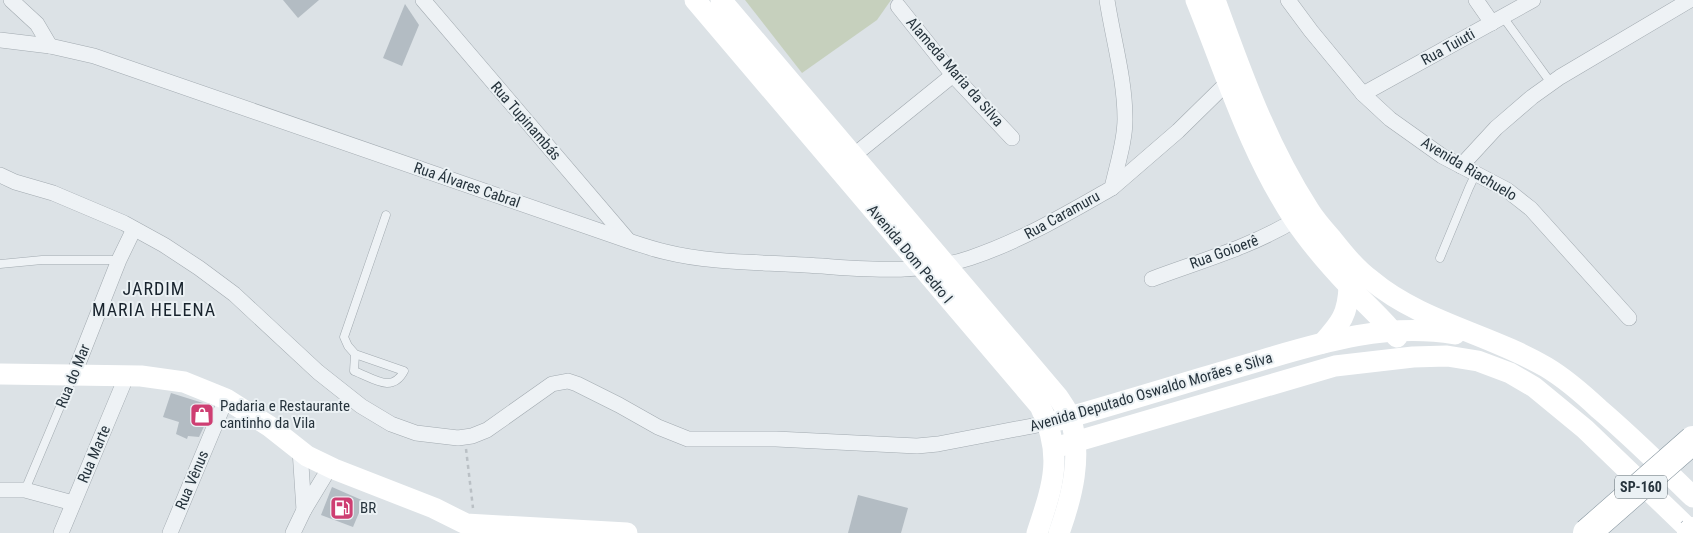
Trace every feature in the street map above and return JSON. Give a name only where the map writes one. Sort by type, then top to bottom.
[{"type":"highway","name":"SP-160","points":[[1587,533],[1693,440]]},
{"type":"main road","name":"Avenida Dom Pedro I","points":[[695,0],[1040,406],[1048,424],[1054,448],[1051,491],[1037,533]]},
{"type":"main road","name":"Avenida Dom Pedro I","points":[[721,0],[1058,397],[1070,417],[1075,442],[1075,469],[1070,501],[1059,533]]},
{"type":"main road","points":[[1196,0],[1257,153],[1295,220],[1349,287],[1391,330],[1413,357]]},
{"type":"main road","points":[[1215,0],[1256,106],[1286,171],[1310,211],[1346,257],[1388,294],[1547,368],[1574,387],[1620,427],[1693,497]]},
{"type":"main road","points":[[1323,343],[1347,310],[1349,287]]},
{"type":"main road","name":"Avenida Deputado Oswaldo Morães e Silva","points":[[1048,424],[1353,335],[1391,330],[1435,330],[1482,338]]},
{"type":"main road","name":"Avenida Deputado Oswaldo Morães e Silva","points":[[1054,448],[1336,366],[1413,357],[1447,356],[1478,361],[1510,373],[1534,387],[1585,428],[1692,532]]},
{"type":"main road","points":[[0,374],[127,375],[184,382],[226,399],[270,426],[307,456],[434,508],[470,527],[627,533]]},
{"type":"street","points":[[11,0],[38,24],[50,46]]},
{"type":"street","name":"Rua Tupinambás","points":[[422,0],[629,241]]},
{"type":"street","name":"Rua Caramuru","points":[[946,265],[969,259],[1015,241],[1112,188],[1121,149],[1125,120],[1123,93],[1107,0]]},
{"type":"street","name":"Avenida Riachuelo","points":[[1288,0],[1363,94],[1390,119],[1442,156],[1507,190],[1531,209],[1629,318]]},
{"type":"street","points":[[1476,0],[1497,20]]},
{"type":"street","name":"Rua Tuiuti","points":[[1363,94],[1533,0]]},
{"type":"street","points":[[1462,166],[1496,128],[1551,83],[1690,0]]},
{"type":"street","name":"Alameda Maria da Silva","points":[[898,6],[953,75],[1012,138]]},
{"type":"street","name":"Rua Álvares Cabral","points":[[0,40],[50,46],[94,56],[629,241],[667,252],[713,259],[877,270],[946,265]]},
{"type":"street","points":[[853,156],[953,75]]},
{"type":"street","points":[[1112,188],[1178,131],[1229,81]]},
{"type":"street","name":"Avenida Deputado Oswaldo Morães e Silva","points":[[0,175],[15,182],[53,193],[134,229],[198,268],[234,294],[318,372],[361,406],[391,424],[416,434],[464,438],[487,430],[552,384],[568,381],[619,405],[658,427],[688,439],[776,439],[917,446],[1048,424]]},
{"type":"street","name":"Rua Goioerê","points":[[1152,278],[1253,242],[1295,220]]},
{"type":"street","name":"Rua do Mar","points":[[74,374],[119,260],[134,229]]},
{"type":"street","name":"Rua Marte","points":[[61,533],[127,375]]},
{"type":"street","name":"Rua Vênus","points":[[170,533],[226,399]]},
{"type":"street","points":[[300,450],[304,510]]},
{"type":"street","points":[[293,533],[304,510],[330,467]]},
{"type":"street","points":[[0,490],[25,490],[73,503]]},
{"type":"lane","points":[[1497,20],[1551,83]]},
{"type":"lane","points":[[1440,258],[1476,173]]},
{"type":"lane","points":[[354,354],[354,370],[389,384],[400,378],[404,371],[354,354],[344,337],[386,215]]},
{"type":"lane","points":[[0,264],[42,260],[119,260]]},
{"type":"lane","name":"Rua do Mar","points":[[25,490],[74,374]]},
{"type":"path","points":[[464,438],[470,527]]},
{"type":"green space","points":[[745,0],[891,0],[877,20],[802,73]]},
{"type":"building","points":[[283,0],[319,0],[298,18]]},
{"type":"building","points":[[405,4],[419,25],[402,66],[383,58]]},
{"type":"building","points":[[171,393],[203,403],[209,416],[199,437],[188,436],[187,439],[176,434],[179,422],[163,417]]},
{"type":"building","name":"BR","points":[[332,487],[364,501],[353,527],[321,515]]},
{"type":"building","points":[[858,495],[908,508],[901,533],[848,533]]},
{"type":"place","name":"Padaria e Restaurante cantinho da Vila","points":[[202,415]]},
{"type":"place","name":"BR","points":[[342,508]]},
{"type":"district","name":"JARDIM MARIA HELENA","points":[[154,298]]}]
